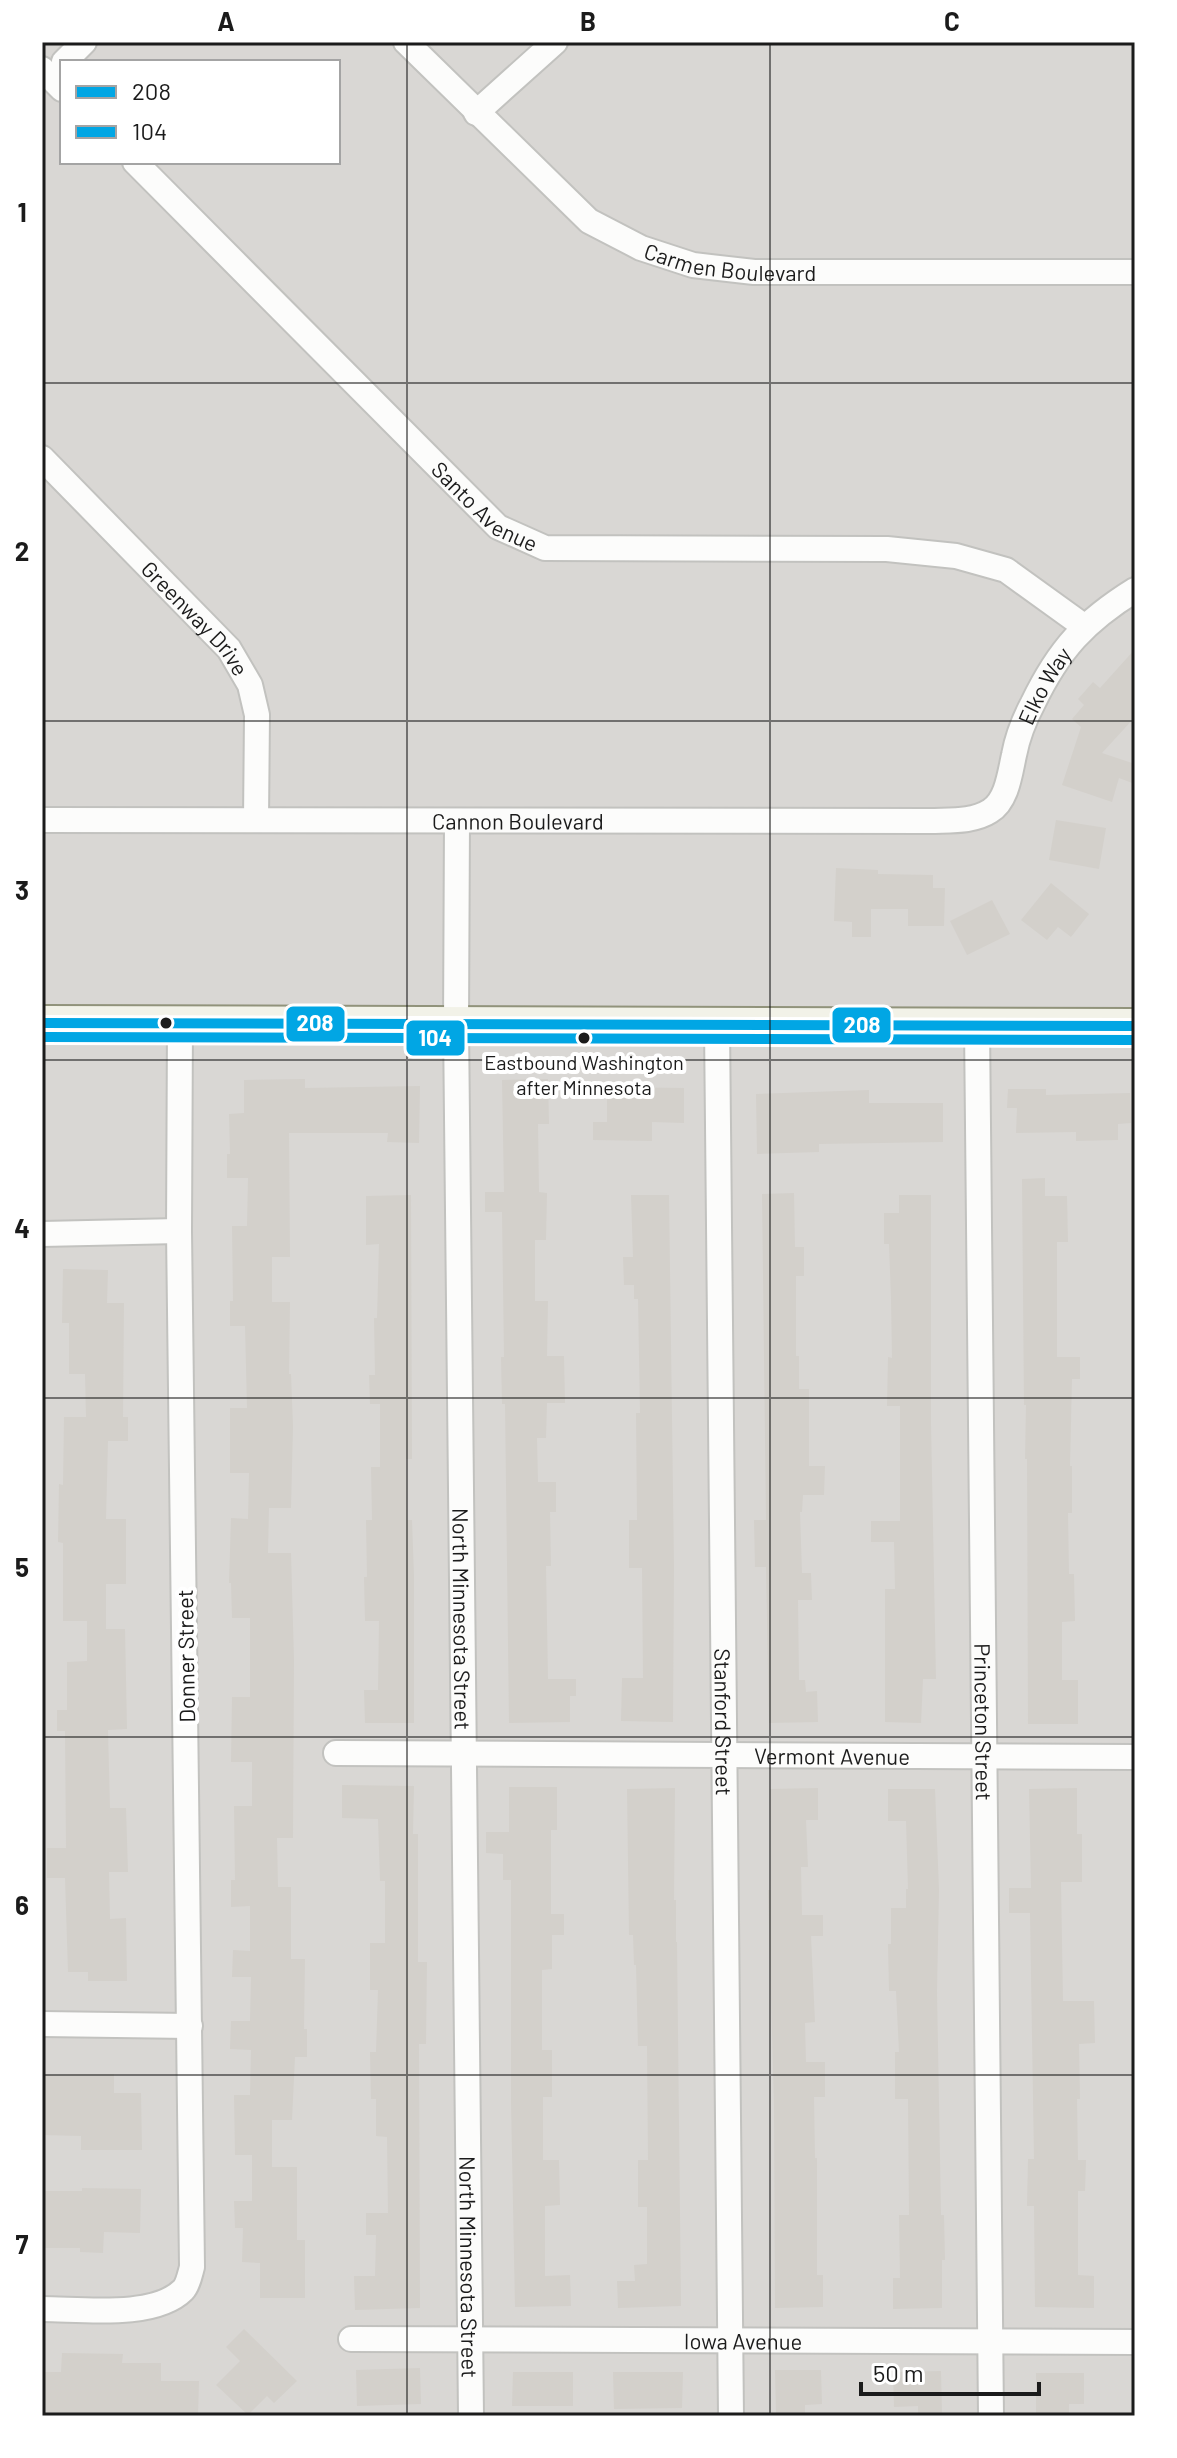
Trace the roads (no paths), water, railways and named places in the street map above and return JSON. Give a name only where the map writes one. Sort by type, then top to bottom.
[{"type":"main road","points":[[42,1023],[1135,1026]]},
{"type":"street","points":[[67,60],[84,42]]},
{"type":"street","name":"Carmen Boulevard","points":[[406,42],[589,221],[641,248],[693,265],[754,272],[1135,272]]},
{"type":"street","points":[[476,113],[555,42]]},
{"type":"street","name":"Santo Avenue","points":[[137,164],[498,527],[545,548],[887,549],[956,556],[1006,570],[1085,627]]},
{"type":"street","name":"Greenway Drive","points":[[42,458],[229,649],[250,685],[257,715],[256,820]]},
{"type":"street","name":"Elko Way","points":[[993,810],[1010,781],[1014,754],[1032,704],[1065,647],[1101,612],[1135,590]]},
{"type":"street","name":"Cannon Boulevard","points":[[42,820],[930,821],[972,819],[993,810]]},
{"type":"street","name":"North Minnesota Street","points":[[457,821],[456,1025],[471,2416]]},
{"type":"street","name":"Donner Street","points":[[42,2309],[133,2310],[160,2306],[185,2289],[192,2267],[179,1231],[180,1023]]},
{"type":"street","name":"Stanford Street","points":[[717,1026],[731,2416]]},
{"type":"street","name":"Princeton Street","points":[[977,1026],[991,2416]]},
{"type":"street","points":[[42,1234],[179,1231]]},
{"type":"street","name":"Vermont Avenue","points":[[336,1753],[1135,1757]]},
{"type":"street","points":[[42,2024],[190,2026]]},
{"type":"street","name":"Iowa Avenue","points":[[351,2339],[1135,2342]]},
{"type":"place","name":"Eastbound Washington after Minnesota","points":[[584,1038]]}]
